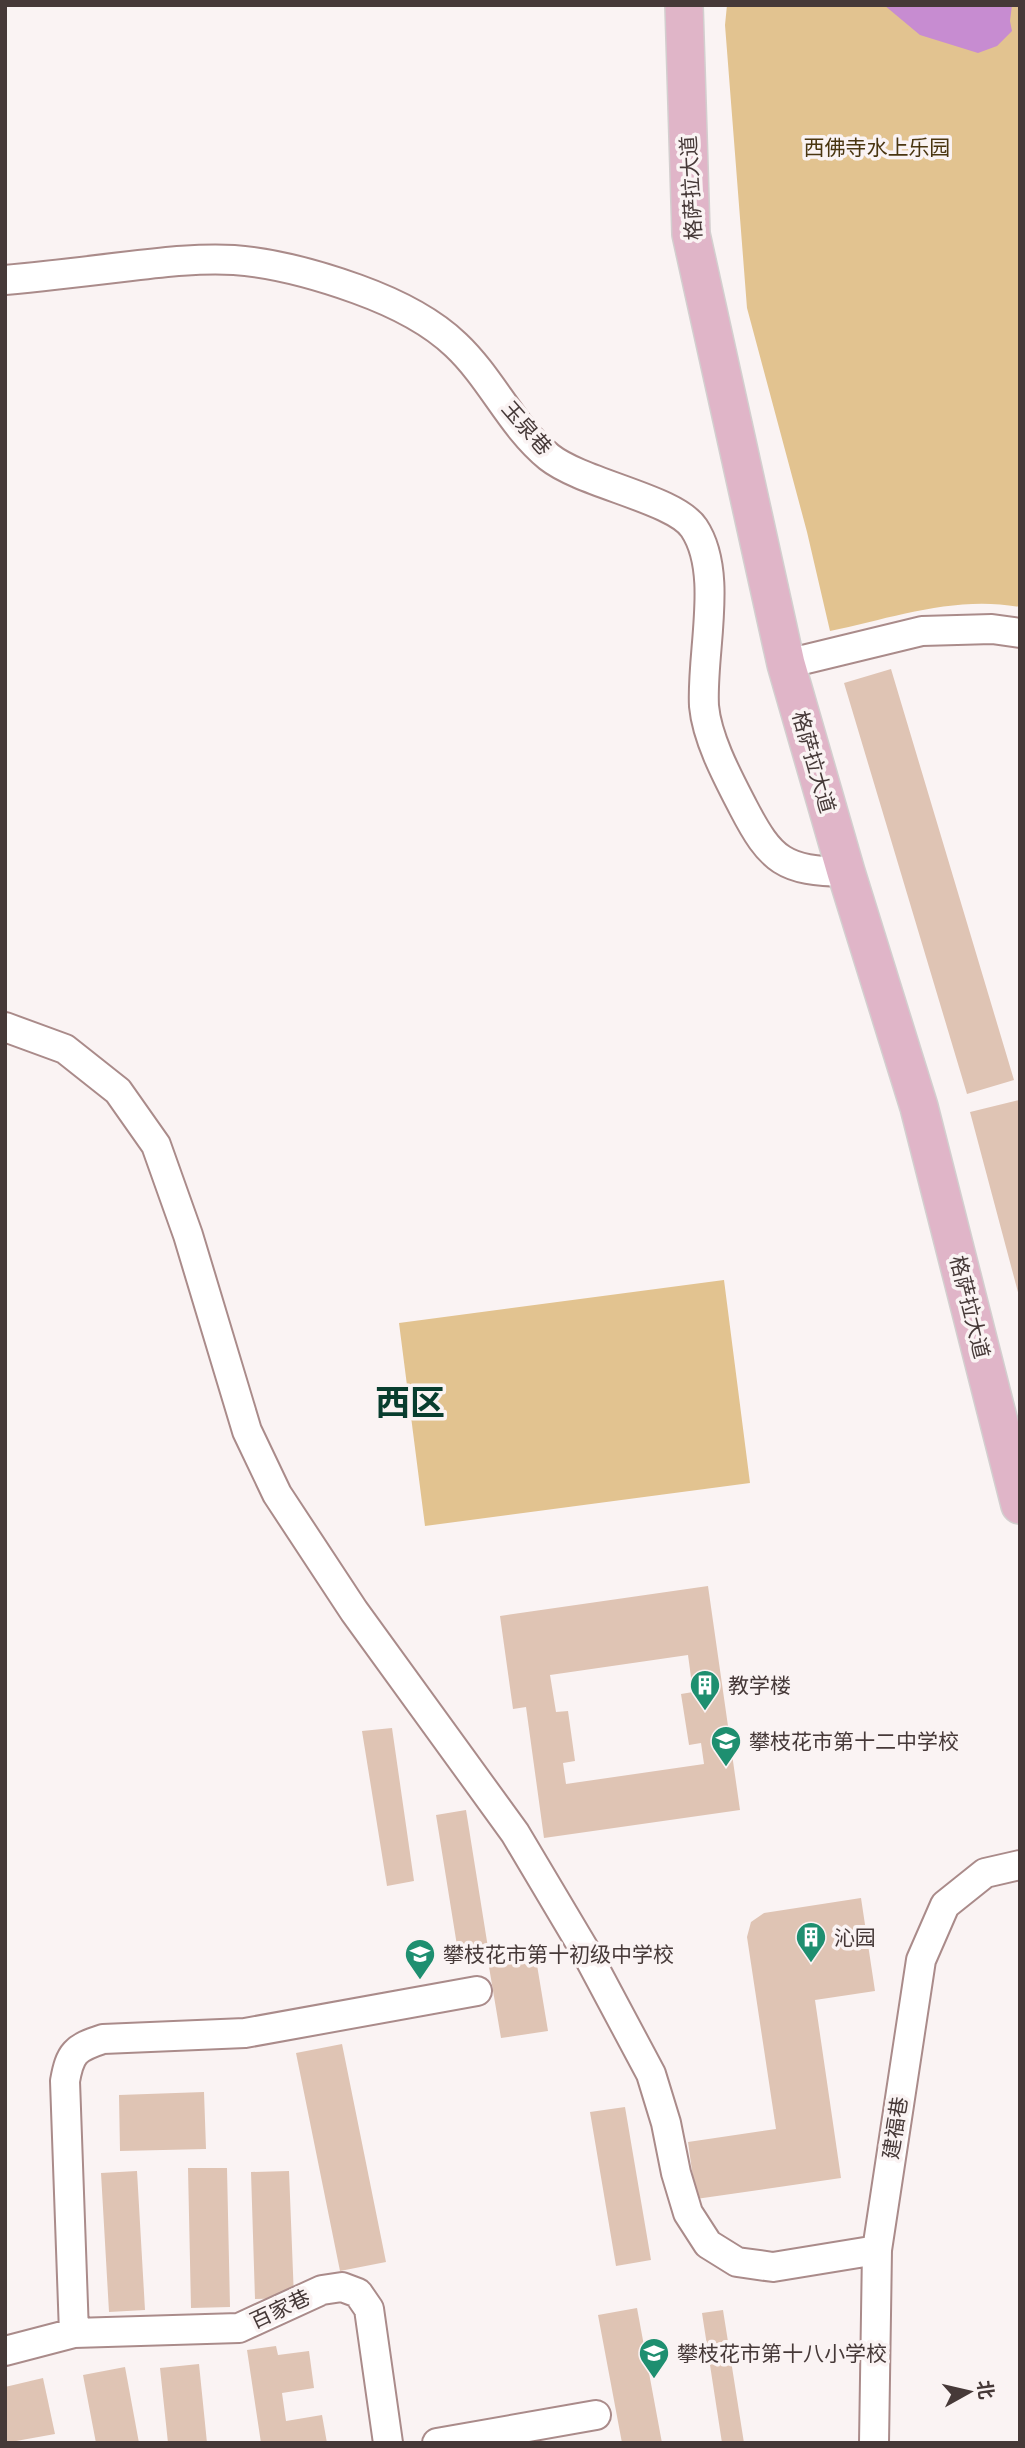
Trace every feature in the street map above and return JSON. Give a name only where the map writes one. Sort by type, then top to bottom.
[{"type":"main road","name":"格萨拉大道","points":[[684,5],[691,234],[786,664],[846,872],[919,1107],[1019,1500]]},
{"type":"street","name":"玉泉巷","points":[[5,280],[187,260],[234,260],[276,266],[340,283],[379,297],[423,320],[456,345],[502,401],[524,433],[551,458],[595,482],[674,511],[692,525],[705,549],[710,576],[703,672],[705,710],[722,768],[760,841],[784,862],[815,872],[846,872]]},
{"type":"street","points":[[786,664],[922,631],[992,629],[1020,633]]},
{"type":"street","points":[[5,1027],[65,1049],[118,1091],[156,1145],[188,1235],[247,1432],[277,1494],[354,1611],[515,1833],[587,1954],[651,2074],[688,2213],[708,2244],[737,2262],[773,2267],[877,2250]]},
{"type":"street","name":"建福巷","points":[[874,2443],[877,2250],[921,1960],[945,1905],[985,1873],[1020,1865]]},
{"type":"street","points":[[74,2333],[65,2081],[69,2060],[82,2046],[103,2039],[245,2033],[477,1991]]},
{"type":"street","name":"百家巷","points":[[5,2351],[74,2333],[239,2328],[322,2290],[342,2287],[358,2293],[369,2309],[388,2443]]},
{"type":"street","points":[[437,2443],[596,2415]]},
{"type":"green space","name":"西佛寺水上乐园","points":[[727,5],[1020,5],[1020,607],[996,604],[948,606],[830,631],[807,532],[747,308],[725,25]]},
{"type":"green space","points":[[724,1280],[750,1483],[425,1526],[399,1323]]},
{"type":"shaded area","points":[[884,5],[1012,5],[1012,31],[997,46],[978,53],[920,35]]},
{"type":"building","points":[[891,669],[1014,1080],[967,1094],[844,683]]},
{"type":"building","points":[[1019,1100],[1020,1296],[970,1112]]},
{"type":"building","name":"教学楼","points":[[708,1586],[740,1810],[544,1838],[526,1707],[513,1709],[500,1616]],"holes":[[[688,1655],[693,1692],[681,1694],[689,1745],[701,1743],[704,1764],[566,1784],[563,1763],[575,1761],[568,1711],[556,1712],[550,1675]]]},
{"type":"building","points":[[392,1728],[414,1881],[387,1886],[362,1731]]},
{"type":"building","points":[[466,1810],[489,1954],[459,1958],[436,1815]]},
{"type":"building","points":[[861,1898],[875,1991],[815,2000],[841,2178],[696,2199],[688,2142],[776,2129],[747,1937],[751,1922],[764,1913]]},
{"type":"building","points":[[535,1953],[548,2031],[501,2038],[488,1961]]},
{"type":"building","points":[[342,2044],[386,2262],[340,2271],[296,2053]]},
{"type":"building","points":[[204,2092],[206,2149],[120,2151],[119,2095]]},
{"type":"building","points":[[625,2107],[651,2260],[616,2266],[590,2112]]},
{"type":"building","points":[[188,2168],[227,2168],[230,2307],[191,2308]]},
{"type":"building","points":[[137,2171],[145,2310],[109,2312],[101,2173]]},
{"type":"building","points":[[289,2171],[294,2298],[255,2299],[251,2172]]},
{"type":"building","points":[[637,2308],[662,2443],[622,2443],[598,2315]]},
{"type":"building","points":[[723,2310],[744,2443],[722,2443],[702,2313]]},
{"type":"building","points":[[276,2346],[278,2355],[309,2351],[314,2388],[282,2393],[286,2421],[322,2415],[327,2443],[261,2443],[247,2350]]},
{"type":"building","points":[[199,2364],[207,2443],[168,2443],[160,2368]]},
{"type":"building","points":[[125,2367],[139,2443],[96,2443],[83,2375]]},
{"type":"building","points":[[43,2378],[55,2434],[5,2443],[5,2387]]},
{"type":"place","name":"教学楼","points":[[705,1712]]},
{"type":"place","name":"攀枝花市第十二中学校","points":[[726,1768]]},
{"type":"place","name":"沁园","points":[[811,1964]]},
{"type":"place","name":"攀枝花市第十初级中学校","points":[[420,1981]]},
{"type":"place","name":"攀枝花市第十八小学校","points":[[654,2380]]},
{"type":"district","name":"西区","points":[[410,1403]]}]
